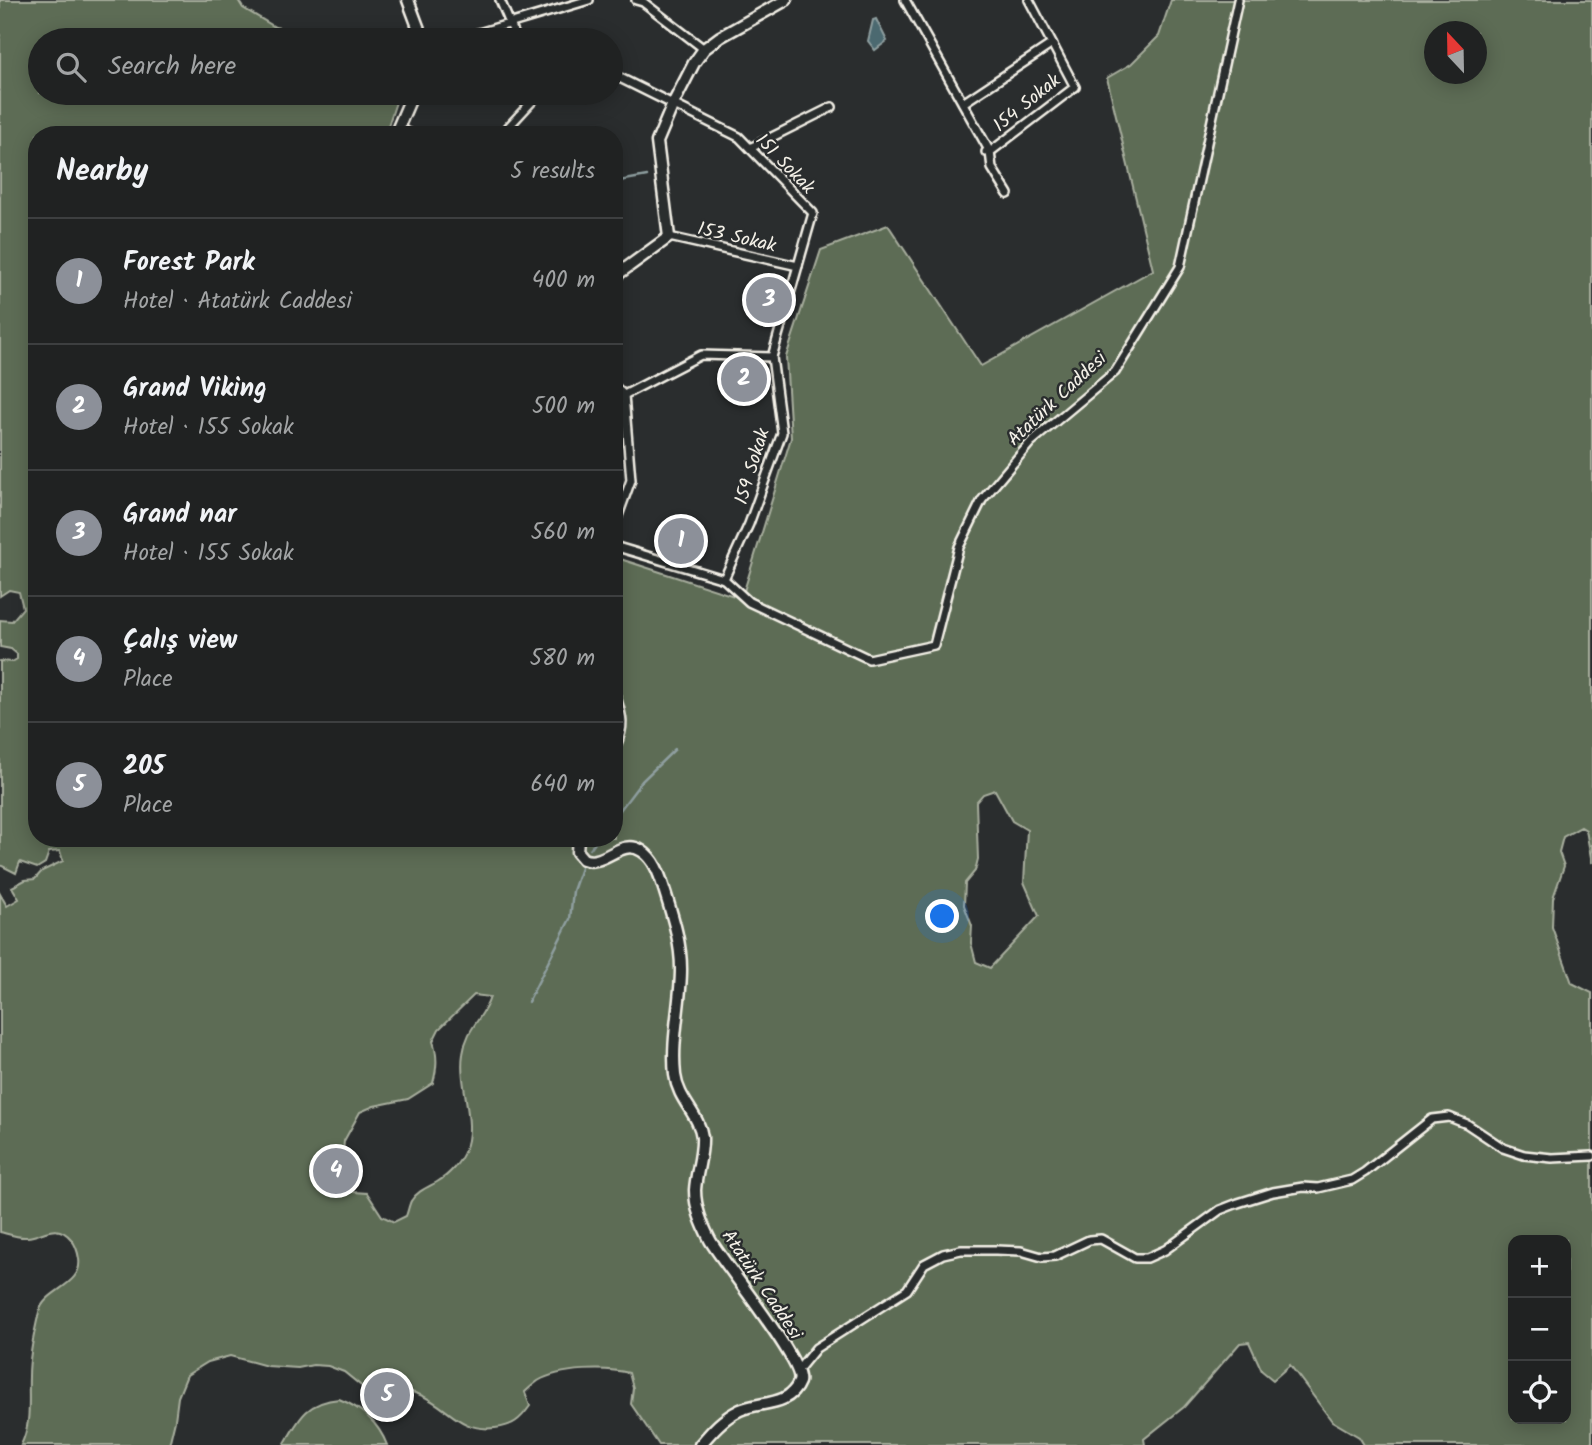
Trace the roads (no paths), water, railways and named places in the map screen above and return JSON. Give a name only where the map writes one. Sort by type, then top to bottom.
[{"type":"street","points":[[408,0],[418,28]]},
{"type":"street","points":[[500,0],[513,28]]},
{"type":"street","points":[[495,28],[589,0]]},
{"type":"street","points":[[636,0],[643,2],[704,49]]},
{"type":"street","points":[[623,270],[668,237],[657,142],[694,63],[704,49],[720,37],[786,0]]},
{"type":"street","points":[[905,0],[988,152],[992,168],[1009,194]]},
{"type":"street","name":"154 Sokak","points":[[988,152],[1075,87],[1029,0]]},
{"type":"street","name":"Atatürk Caddesi","points":[[623,550],[724,579],[749,602],[869,659],[934,645],[959,547],[982,499],[1031,442],[1115,372],[1181,267],[1238,0]]},
{"type":"street","points":[[962,103],[1052,44]]},
{"type":"street","name":"151 Sokak","points":[[623,79],[739,138],[813,213],[798,266]]},
{"type":"street","points":[[399,126],[408,105]]},
{"type":"street","points":[[509,126],[527,105]]},
{"type":"street","points":[[750,148],[832,107]]},
{"type":"street","name":"153 Sokak","points":[[668,237],[798,266]]},
{"type":"street","points":[[623,502],[631,480],[624,395],[701,355],[772,357],[798,266]]},
{"type":"street","name":"159 Sokak","points":[[724,579],[749,524],[782,433],[772,357]]},
{"type":"street","name":"Atatürk Caddesi","points":[[577,847],[577,852],[583,859],[595,861],[621,848],[637,848],[645,853],[660,875],[680,943],[681,972],[673,1049],[677,1090],[698,1122],[701,1133],[702,1145],[695,1190],[697,1213],[720,1256],[781,1341],[798,1370],[799,1382],[789,1395],[778,1402],[741,1410],[724,1419],[700,1445]]},
{"type":"street","points":[[798,1370],[816,1348],[907,1290],[925,1265],[943,1254],[961,1250],[996,1250],[1021,1251],[1042,1257],[1055,1256],[1088,1240],[1101,1239],[1135,1258],[1147,1258],[1165,1250],[1220,1210],[1238,1203],[1273,1192],[1303,1187],[1318,1188],[1352,1180],[1432,1119],[1448,1117],[1467,1124],[1503,1148],[1524,1155],[1552,1158],[1592,1156]]},
{"type":"water","points":[[876,19],[887,41],[875,50],[868,41],[873,20]]},
{"type":"waterway","points":[[623,180],[647,176]]},
{"type":"waterway","points":[[623,806],[642,781],[675,749]]},
{"type":"waterway","points":[[528,1002],[570,919],[573,891],[581,868]]},
{"type":"place","name":"Grand nar","points":[[769,300]]},
{"type":"place","name":"Grand Viking","points":[[744,379]]},
{"type":"place","name":"Forest Park","points":[[681,541]]},
{"type":"place","name":"Çalış view","points":[[336,1171]]},
{"type":"place","name":"205","points":[[387,1395]]}]
